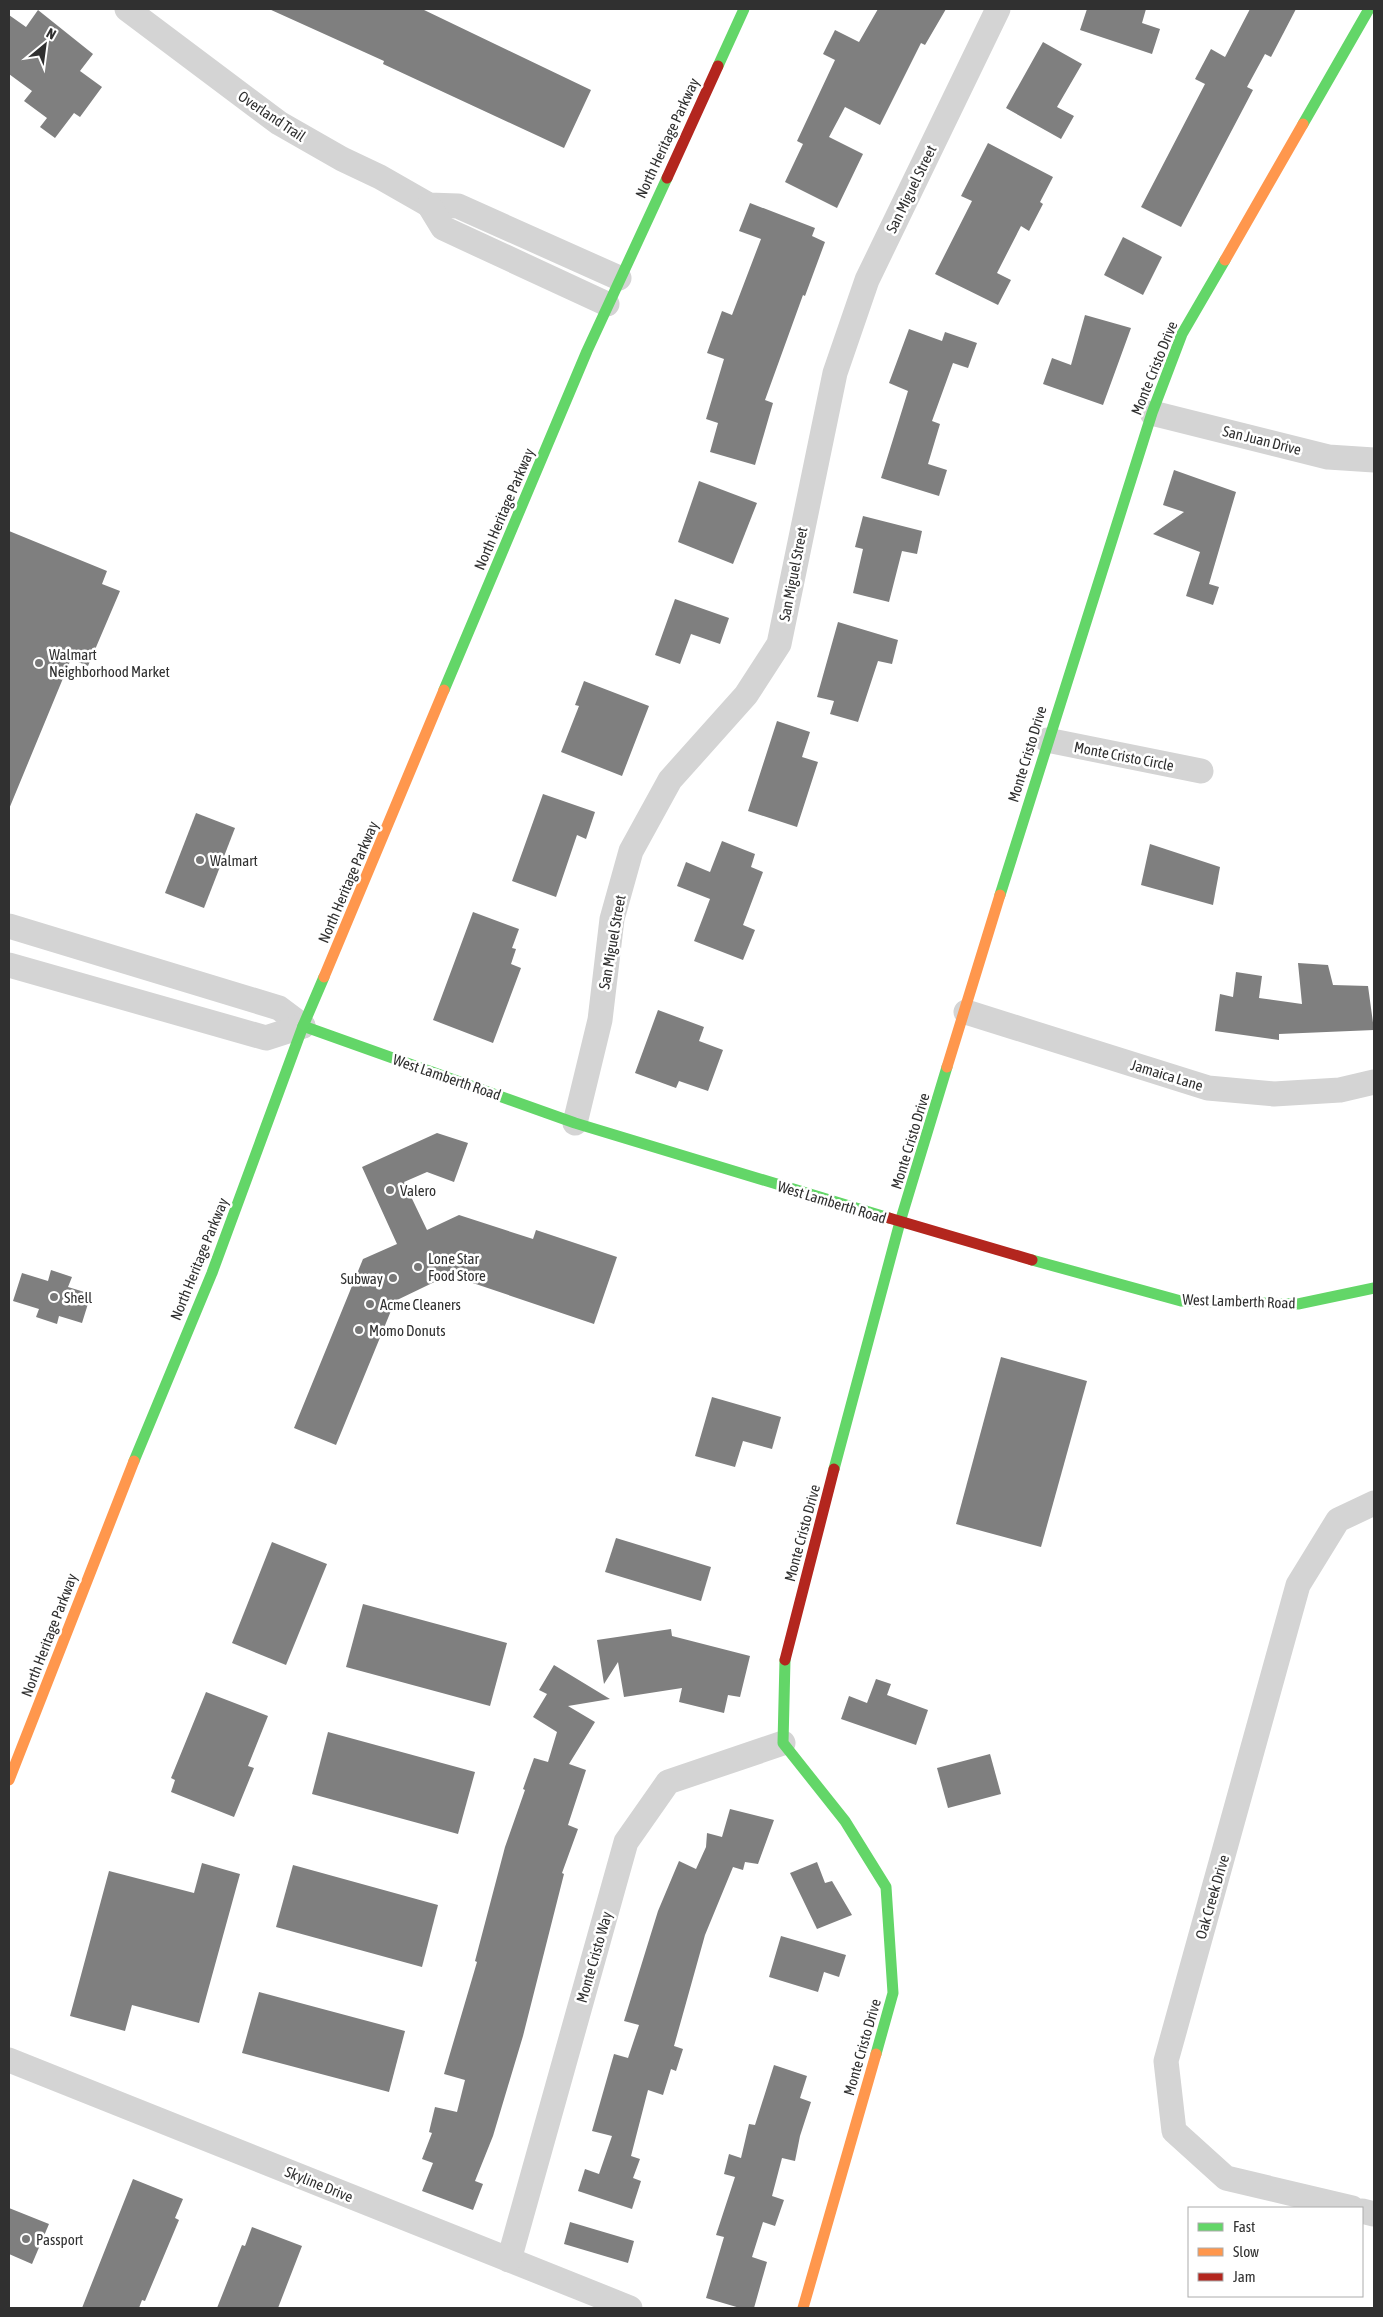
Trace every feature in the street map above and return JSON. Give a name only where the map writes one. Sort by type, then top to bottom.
[{"type":"street","name":"Overland Trail","points":[[127,9],[279,123],[342,160],[380,176],[429,205],[443,228],[607,304]]},
{"type":"street","name":"North Heritage Parkway","points":[[9,1780],[160,1394],[212,1273],[304,1026],[607,304],[744,9]]},
{"type":"street","name":"San Miguel Street","points":[[575,1123],[600,1020],[612,919],[631,851],[670,780],[746,695],[779,644],[835,374],[844,346],[867,280],[998,9]]},
{"type":"street","name":"Monte Cristo Drive","points":[[803,2308],[893,1993],[886,1887],[845,1821],[783,1743],[785,1655],[900,1222],[966,1012],[1047,740],[1152,413],[1182,334],[1369,9]]},
{"type":"street","name":"Overland Trail","points":[[429,205],[458,206],[619,278]]},
{"type":"street","name":"San Juan Drive","points":[[1152,413],[1328,457],[1374,460]]},
{"type":"street","name":"Monte Cristo Circle","points":[[1047,740],[1201,771]]},
{"type":"street","name":"West Lamberth Road","points":[[9,926],[279,1008],[304,1026],[575,1123],[900,1222],[1181,1301],[1298,1304],[1374,1288]]},
{"type":"street","points":[[9,965],[266,1038],[304,1026]]},
{"type":"street","name":"Jamaica Lane","points":[[966,1012],[1208,1088],[1274,1094],[1340,1090],[1374,1082]]},
{"type":"street","name":"Oak Creek Drive","points":[[1348,2207],[1226,2178],[1174,2131],[1166,2061],[1298,1585],[1338,1520],[1374,1503]]},
{"type":"street","name":"Monte Cristo Way","points":[[509,2260],[626,1842],[668,1782],[783,1743]]},
{"type":"street","name":"Skyline Drive","points":[[9,2060],[630,2308]]},
{"type":"building","points":[[269,9],[422,9],[591,90],[564,148],[383,64],[384,61]]},
{"type":"building","points":[[878,9],[946,9],[925,45],[921,43],[880,125],[845,107],[829,137],[863,154],[837,208],[785,182],[803,144],[797,141],[835,60],[823,54],[835,30],[859,42]]},
{"type":"building","points":[[1087,9],[1146,9],[1142,23],[1160,29],[1152,54],[1080,30]]},
{"type":"building","points":[[1250,9],[1296,9],[1271,57],[1265,54],[1247,87],[1253,90],[1181,227],[1141,207],[1205,84],[1195,79],[1211,49],[1225,57]]},
{"type":"building","points":[[38,10],[93,54],[80,71],[102,87],[80,117],[74,113],[55,138],[40,127],[47,118],[24,101],[32,91],[9,74],[9,15],[26,27]]},
{"type":"building","points":[[1043,42],[1082,64],[1057,107],[1074,116],[1061,139],[1006,108]]},
{"type":"building","points":[[988,143],[1053,177],[1040,202],[1043,204],[1029,231],[1021,226],[997,273],[1011,280],[998,305],[935,274],[972,201],[961,196]]},
{"type":"building","points":[[750,203],[815,228],[812,236],[825,242],[805,296],[803,295],[765,400],[773,403],[755,465],[710,452],[718,423],[706,419],[724,359],[707,353],[722,311],[732,315],[761,239],[739,231]]},
{"type":"building","points":[[1123,237],[1162,257],[1143,295],[1104,275]]},
{"type":"building","points":[[1085,315],[1131,328],[1103,405],[1043,384],[1052,358],[1071,365]]},
{"type":"building","points":[[909,329],[942,341],[945,332],[977,343],[968,368],[953,363],[932,421],[940,424],[928,464],[947,470],[939,496],[881,478],[908,391],[889,383]]},
{"type":"building","points":[[1174,470],[1236,492],[1209,584],[1219,587],[1213,605],[1186,596],[1200,552],[1153,534],[1184,512],[1163,505]]},
{"type":"building","points":[[699,481],[757,503],[733,564],[678,542]]},
{"type":"building","points":[[863,516],[922,531],[917,554],[902,551],[889,602],[853,593],[863,549],[855,547]]},
{"type":"building","name":"Walmart Neighborhood Market","points":[[9,531],[107,571],[102,584],[120,591],[88,666],[71,659],[9,809]]},
{"type":"building","points":[[675,599],[729,618],[720,644],[691,634],[680,664],[655,655]]},
{"type":"building","points":[[838,622],[898,640],[892,664],[878,661],[858,722],[830,714],[834,701],[817,697]]},
{"type":"building","points":[[584,681],[649,706],[622,776],[561,752],[579,706],[575,705]]},
{"type":"building","points":[[777,721],[810,732],[802,757],[818,762],[797,827],[748,811]]},
{"type":"building","points":[[543,794],[595,812],[586,839],[577,835],[556,897],[512,881]]},
{"type":"building","name":"Walmart","points":[[196,813],[235,828],[204,908],[165,893]]},
{"type":"building","points":[[722,841],[755,854],[751,867],[763,872],[743,925],[755,930],[743,960],[694,941],[710,899],[677,886],[686,862],[710,872]]},
{"type":"building","points":[[1150,844],[1220,867],[1213,905],[1141,885]]},
{"type":"building","points":[[473,912],[519,929],[512,948],[516,949],[511,964],[521,968],[493,1043],[433,1020]]},
{"type":"building","points":[[1298,963],[1328,965],[1333,985],[1368,986],[1374,1030],[1279,1034],[1279,1040],[1215,1031],[1220,994],[1233,997],[1236,972],[1262,976],[1259,998],[1302,1004]]},
{"type":"building","points":[[658,1010],[704,1027],[699,1041],[723,1050],[708,1091],[679,1081],[676,1088],[635,1073]]},
{"type":"building","points":[[437,1133],[468,1143],[454,1182],[427,1172],[404,1182],[427,1230],[459,1215],[533,1239],[536,1230],[617,1257],[594,1324],[449,1275],[395,1301],[336,1445],[294,1428],[363,1259],[397,1244],[362,1167]]},
{"type":"building","name":"Shell","points":[[51,1270],[72,1277],[68,1287],[91,1294],[82,1323],[59,1316],[57,1324],[36,1317],[39,1309],[13,1301],[22,1273],[48,1281]]},
{"type":"building","points":[[1001,1357],[1087,1381],[1041,1547],[956,1524]]},
{"type":"building","points":[[712,1397],[781,1417],[772,1449],[743,1441],[735,1467],[695,1456]]},
{"type":"building","points":[[616,1538],[711,1567],[701,1601],[605,1572]]},
{"type":"building","points":[[272,1542],[327,1564],[286,1665],[232,1643]]},
{"type":"building","points":[[363,1604],[507,1643],[490,1706],[346,1667]]},
{"type":"building","points":[[671,1629],[672,1636],[750,1656],[740,1697],[728,1695],[724,1713],[679,1702],[682,1688],[624,1697],[618,1662],[604,1684],[597,1640]]},
{"type":"building","points":[[554,1665],[610,1699],[568,1706],[595,1722],[569,1764],[586,1770],[568,1825],[578,1829],[562,1873],[564,1874],[523,2036],[493,2136],[475,2181],[483,2184],[473,2210],[422,2191],[433,2163],[422,2159],[432,2133],[429,2132],[435,2107],[457,2112],[465,2080],[444,2074],[477,1962],[475,1961],[505,1847],[525,1790],[523,1789],[534,1758],[548,1762],[557,1732],[533,1717],[547,1694],[539,1690]]},
{"type":"building","points":[[876,1679],[891,1684],[887,1695],[928,1710],[916,1745],[841,1719],[849,1696],[867,1703]]},
{"type":"building","points":[[206,1692],[268,1716],[248,1766],[254,1768],[234,1817],[171,1792],[175,1780],[171,1778]]},
{"type":"building","points":[[328,1732],[475,1772],[458,1834],[312,1794]]},
{"type":"building","points":[[990,1754],[1001,1794],[948,1808],[937,1768]]},
{"type":"building","points":[[730,1809],[774,1820],[758,1864],[745,1862],[743,1870],[733,1867],[705,1935],[674,2046],[683,2049],[676,2071],[671,2069],[663,2095],[648,2090],[631,2156],[640,2159],[633,2178],[641,2181],[632,2209],[578,2191],[585,2169],[599,2174],[612,2136],[592,2131],[614,2054],[628,2058],[639,2025],[624,2021],[658,1911],[679,1861],[696,1869],[706,1847],[707,1833],[722,1837]]},
{"type":"building","points":[[817,1862],[825,1883],[832,1881],[852,1915],[817,1929],[790,1873]]},
{"type":"building","points":[[202,1863],[240,1874],[199,2023],[132,2005],[125,2031],[70,2016],[109,1871],[194,1893]]},
{"type":"building","points":[[293,1865],[438,1905],[422,1967],[276,1927]]},
{"type":"building","points":[[781,1936],[846,1955],[839,1977],[824,1972],[818,1992],[769,1977]]},
{"type":"building","points":[[259,1992],[405,2031],[389,2092],[242,2053]]},
{"type":"building","points":[[774,2065],[807,2076],[800,2098],[811,2102],[800,2136],[795,2161],[782,2158],[772,2196],[784,2200],[775,2226],[763,2222],[752,2257],[767,2262],[754,2308],[740,2308],[706,2298],[724,2237],[716,2235],[735,2177],[724,2174],[729,2154],[741,2158],[749,2124],[755,2125]]},
{"type":"building","points":[[133,2179],[183,2199],[175,2218],[179,2220],[145,2301],[142,2300],[139,2308],[82,2308]]},
{"type":"building","name":"Passport","points":[[9,2208],[49,2224],[32,2264],[9,2254]]},
{"type":"building","points":[[570,2222],[634,2241],[628,2263],[564,2244]]},
{"type":"building","points":[[252,2227],[302,2246],[278,2308],[217,2308],[242,2245],[245,2246]]},
{"type":"traffic: fast","points":[[718,66],[744,9]]},
{"type":"traffic: fast","points":[[1303,124],[1369,9]]},
{"type":"traffic: fast","points":[[444,690],[587,351],[667,178]]},
{"type":"traffic: fast","points":[[1000,895],[1152,413],[1182,334],[1225,260]]},
{"type":"traffic: fast","points":[[134,1461],[212,1273],[303,1026],[324,977]]},
{"type":"traffic: fast","points":[[303,1026],[575,1123],[889,1218]]},
{"type":"traffic: fast","points":[[834,1469],[900,1222],[947,1067]]},
{"type":"traffic: fast","points":[[1032,1260],[1181,1301],[1298,1304],[1374,1288]]},
{"type":"traffic: fast","points":[[785,1660],[783,1743],[845,1821],[886,1887],[893,1993],[876,2054]]},
{"type":"traffic: slow","points":[[1225,260],[1303,124]]},
{"type":"traffic: slow","points":[[324,977],[444,690]]},
{"type":"traffic: slow","points":[[947,1067],[1000,895]]},
{"type":"traffic: slow","points":[[9,1780],[134,1461]]},
{"type":"traffic: slow","points":[[803,2308],[876,2054]]},
{"type":"traffic: jam","points":[[667,178],[718,66]]},
{"type":"traffic: jam","points":[[889,1218],[1032,1260]]},
{"type":"traffic: jam","points":[[785,1660],[834,1469]]},
{"type":"place","name":"Walmart Neighborhood Market","points":[[39,663]]},
{"type":"place","name":"Walmart","points":[[200,860]]},
{"type":"place","name":"Valero","points":[[390,1190]]},
{"type":"place","name":"Lone Star Food Store","points":[[418,1267]]},
{"type":"place","name":"Subway","points":[[393,1278]]},
{"type":"place","name":"Shell","points":[[54,1297]]},
{"type":"place","name":"Acme Cleaners","points":[[370,1304]]},
{"type":"place","name":"Momo Donuts","points":[[359,1330]]},
{"type":"place","name":"Passport","points":[[26,2239]]}]
